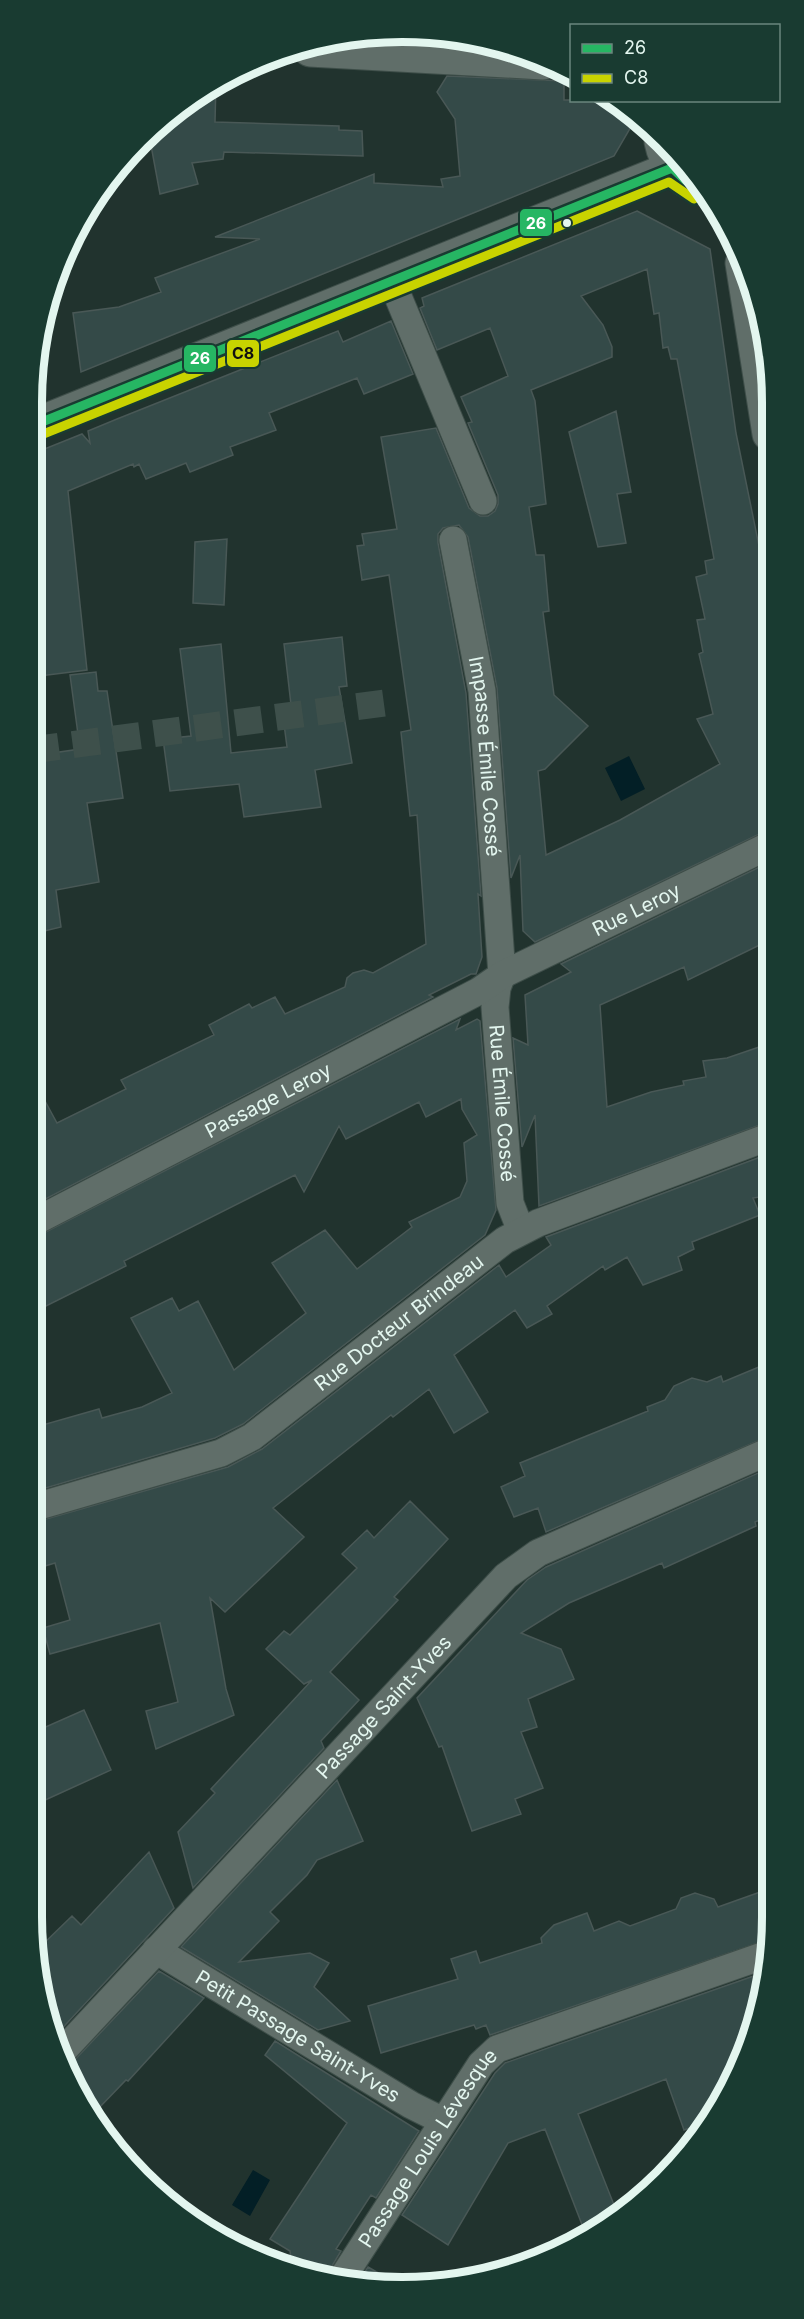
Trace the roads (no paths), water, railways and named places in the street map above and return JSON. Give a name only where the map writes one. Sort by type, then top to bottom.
[{"type":"main road","points":[[324,51],[520,62]]},
{"type":"main road","points":[[42,422],[392,282],[665,156]]},
{"type":"main road","points":[[749,306],[761,379]]},
{"type":"street","points":[[392,282],[483,501]]},
{"type":"street","name":"Impasse Émile Cossé","points":[[453,540],[482,691],[502,975]]},
{"type":"street","name":"Rue Leroy","points":[[502,975],[762,849]]},
{"type":"street","name":"Passage Leroy","points":[[42,1218],[479,991],[502,975]]},
{"type":"street","name":"Rue Émile Cossé","points":[[502,975],[497,988],[495,1007],[510,1203],[521,1231]]},
{"type":"street","name":"Rue Docteur Brindeau","points":[[42,1505],[220,1453],[252,1437],[506,1240],[521,1231],[762,1139]]},
{"type":"street","name":"Passage Saint-Yves","points":[[66,2047],[506,1576],[538,1552],[762,1454]]},
{"type":"street","name":"Petit Passage Saint-Yves","points":[[156,1950],[411,2105],[443,2121]]},
{"type":"street","name":"Passage Louis Lévesque","points":[[346,2272],[481,2064],[497,2049],[760,1957]]},
{"type":"water","points":[[629,756],[645,789],[621,801],[605,768]]},
{"type":"water","points":[[253,2170],[270,2180],[250,2216],[232,2205]]},
{"type":"tunnel","points":[[42,749],[384,703]]}]
